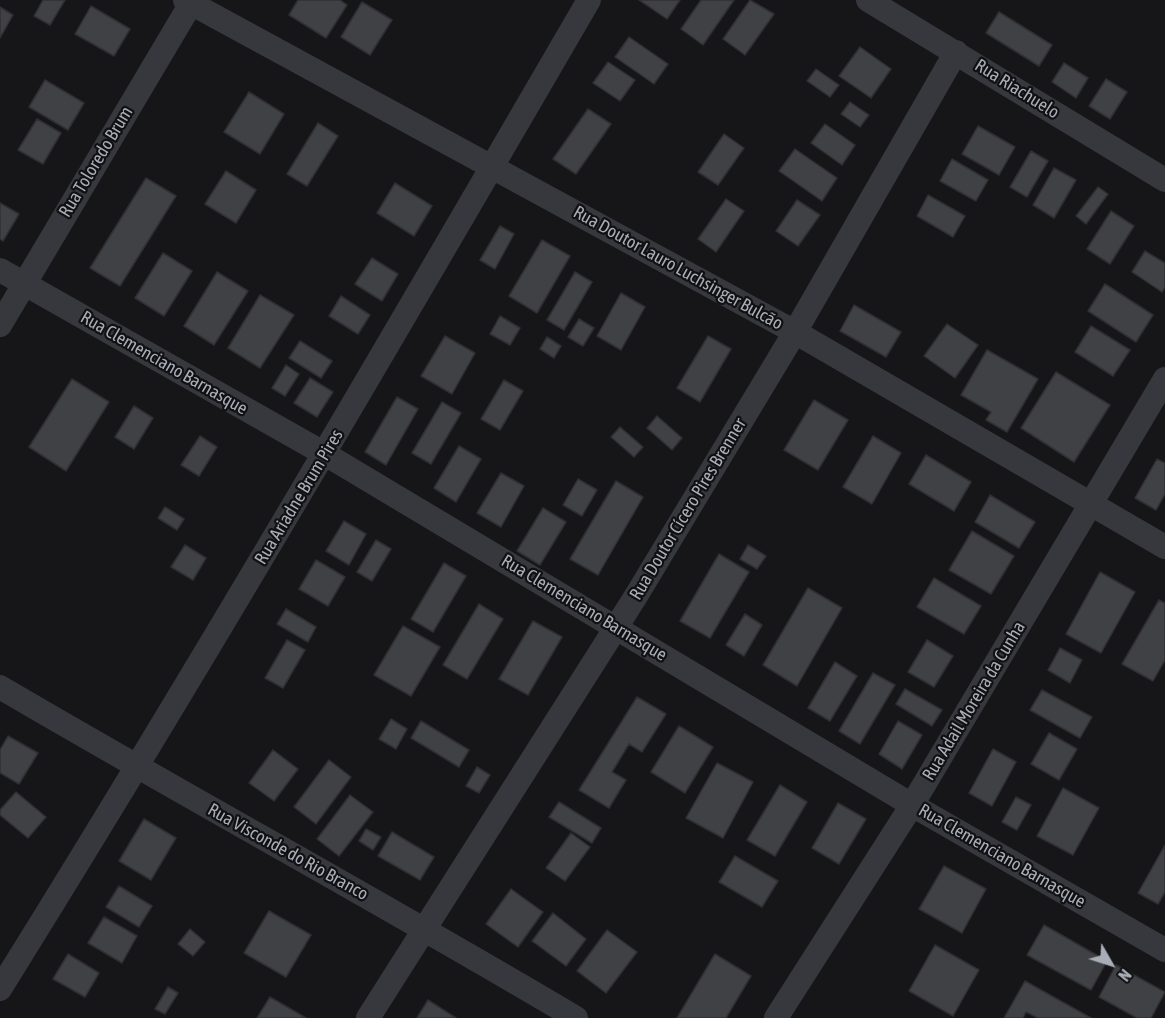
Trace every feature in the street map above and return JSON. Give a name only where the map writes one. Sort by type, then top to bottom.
[{"type":"street","name":"Rua Ariadne Brum Pires","points":[[0,989],[138,768],[589,0]]},
{"type":"street","name":"Rua Riachuelo","points":[[868,0],[1165,180]]},
{"type":"street","name":"Rua Doutor Lauro Luchsinger Bulcão","points":[[190,1],[795,332],[1165,547]]},
{"type":"street","name":"Rua Toloredo Brum","points":[[0,325],[190,1]]},
{"type":"street","name":"Rua Doutor Cícero Pires Brenner","points":[[368,1018],[616,627],[795,332],[956,52]]},
{"type":"street","name":"Rua Clemenciano Barnasque","points":[[0,270],[324,454],[912,805],[1165,950]]},
{"type":"street","name":"Rua Adail Moreira da Cunha","points":[[776,1018],[912,805],[1165,379]]},
{"type":"street","name":"Rua Visconde do Rio Branco","points":[[0,687],[138,768],[424,928],[576,1018]]},
{"type":"building","points":[[43,0],[65,0],[50,25],[34,16]]},
{"type":"building","points":[[298,0],[340,0],[347,5],[326,38],[289,15]]},
{"type":"building","points":[[639,0],[680,0],[667,19]]},
{"type":"building","points":[[701,0],[734,0],[703,45],[681,29]]},
{"type":"building","points":[[750,0],[774,14],[745,55],[723,39]]},
{"type":"building","points":[[362,2],[392,20],[370,55],[341,37]]},
{"type":"building","points":[[91,6],[130,29],[114,56],[75,34]]},
{"type":"building","points":[[0,7],[13,15],[0,38]]},
{"type":"building","points":[[999,12],[1052,45],[1039,66],[986,33]]},
{"type":"building","points":[[629,37],[668,64],[654,84],[615,57]]},
{"type":"building","points":[[860,47],[891,69],[871,98],[839,76]]},
{"type":"building","points":[[608,62],[635,80],[620,101],[593,83]]},
{"type":"building","points":[[1064,63],[1088,78],[1076,98],[1052,82]]},
{"type":"building","points":[[816,69],[839,85],[830,97],[807,81]]},
{"type":"building","points":[[1106,79],[1127,92],[1110,119],[1089,106]]},
{"type":"building","points":[[45,80],[84,103],[68,130],[29,107]]},
{"type":"building","points":[[249,92],[284,114],[260,154],[224,132]]},
{"type":"building","points":[[850,102],[869,115],[860,127],[841,114]]},
{"type":"building","points":[[588,109],[611,124],[576,174],[553,159]]},
{"type":"building","points":[[37,119],[61,133],[43,164],[18,150]]},
{"type":"building","points":[[318,123],[338,136],[307,186],[287,174]]},
{"type":"building","points":[[825,124],[855,145],[842,165],[811,143]]},
{"type":"building","points":[[978,126],[1015,147],[999,175],[962,154]]},
{"type":"building","points":[[724,134],[744,148],[718,185],[698,172]]},
{"type":"building","points":[[795,149],[837,178],[822,201],[779,171]]},
{"type":"building","points":[[1031,151],[1048,161],[1027,197],[1010,187]]},
{"type":"building","points":[[952,159],[988,180],[976,201],[940,181]]},
{"type":"building","points":[[1054,168],[1076,180],[1054,218],[1033,205]]},
{"type":"building","points":[[226,171],[256,190],[236,223],[205,204]]},
{"type":"building","points":[[146,178],[176,196],[120,286],[90,268]]},
{"type":"building","points":[[395,183],[432,206],[414,236],[377,213]]},
{"type":"building","points":[[1098,187],[1108,194],[1086,224],[1076,216]]},
{"type":"building","points":[[928,195],[965,216],[953,237],[917,216]]},
{"type":"building","points":[[726,199],[744,211],[716,252],[698,239]]},
{"type":"building","points":[[797,200],[820,215],[798,246],[776,231]]},
{"type":"building","points":[[0,203],[19,214],[3,241],[0,239]]},
{"type":"building","points":[[1111,211],[1134,226],[1110,264],[1087,249]]},
{"type":"building","points":[[500,226],[514,234],[495,269],[480,260]]},
{"type":"building","points":[[542,240],[570,256],[537,313],[509,296]]},
{"type":"building","points":[[1145,251],[1165,263],[1165,287],[1162,292],[1132,272]]},
{"type":"building","points":[[163,253],[192,271],[164,316],[135,298]]},
{"type":"building","points":[[372,258],[398,274],[382,301],[355,284]]},
{"type":"building","points":[[217,272],[248,291],[214,345],[184,326]]},
{"type":"building","points":[[575,272],[592,282],[564,330],[547,320]]},
{"type":"building","points":[[1105,284],[1153,315],[1136,342],[1088,311]]},
{"type":"building","points":[[621,293],[645,307],[621,350],[597,336]]},
{"type":"building","points":[[260,295],[294,315],[260,368],[228,348]]},
{"type":"building","points":[[341,296],[370,315],[358,334],[329,316]]},
{"type":"building","points":[[854,305],[901,332],[886,357],[840,331]]},
{"type":"building","points":[[500,316],[520,328],[510,345],[490,334]]},
{"type":"building","points":[[579,319],[594,328],[583,346],[568,337]]},
{"type":"building","points":[[947,324],[978,345],[955,378],[924,356]]},
{"type":"building","points":[[1091,326],[1130,350],[1113,376],[1075,352]]},
{"type":"building","points":[[445,336],[475,353],[452,394],[421,376]]},
{"type":"building","points":[[708,336],[731,349],[700,402],[677,388]]},
{"type":"building","points":[[547,337],[561,346],[554,358],[540,349]]},
{"type":"building","points":[[300,341],[332,361],[321,378],[289,358]]},
{"type":"building","points":[[987,350],[1038,379],[1007,432],[986,420],[991,412],[961,395]]},
{"type":"building","points":[[286,365],[299,374],[285,396],[272,388]]},
{"type":"building","points":[[1056,372],[1110,405],[1074,462],[1021,428]]},
{"type":"building","points":[[310,378],[333,392],[317,417],[294,403]]},
{"type":"building","points":[[72,379],[109,402],[66,471],[29,447]]},
{"type":"building","points":[[504,380],[523,391],[500,430],[481,419]]},
{"type":"building","points":[[397,397],[418,409],[386,465],[365,452]]},
{"type":"building","points":[[814,400],[848,420],[818,470],[784,450]]},
{"type":"building","points":[[442,402],[461,413],[431,464],[412,453]]},
{"type":"building","points":[[134,406],[153,418],[134,449],[115,437]]},
{"type":"building","points":[[657,416],[682,438],[672,450],[647,428]]},
{"type":"building","points":[[620,427],[643,447],[634,457],[611,437]]},
{"type":"building","points":[[200,436],[217,447],[199,476],[181,465]]},
{"type":"building","points":[[873,436],[901,453],[872,504],[843,487]]},
{"type":"building","points":[[459,446],[481,459],[456,502],[434,488]]},
{"type":"building","points":[[926,455],[971,482],[954,511],[909,484]]},
{"type":"building","points":[[1157,459],[1165,463],[1165,494],[1156,510],[1135,498]]},
{"type":"building","points":[[501,473],[524,486],[501,527],[477,513]]},
{"type":"building","points":[[578,479],[597,490],[582,516],[563,505]]},
{"type":"building","points":[[616,481],[643,497],[598,575],[570,559]]},
{"type":"building","points":[[990,495],[1035,522],[1019,548],[975,522]]},
{"type":"building","points":[[165,507],[184,519],[177,530],[158,518]]},
{"type":"building","points":[[543,508],[566,522],[540,565],[517,551]]},
{"type":"building","points":[[344,521],[366,534],[349,565],[326,551]]},
{"type":"building","points":[[972,531],[1014,556],[991,594],[949,570]]},
{"type":"building","points":[[376,540],[391,549],[372,581],[357,572]]},
{"type":"building","points":[[185,545],[206,558],[193,580],[171,567]]},
{"type":"building","points":[[748,545],[766,556],[757,569],[740,559]]},
{"type":"building","points":[[719,554],[749,572],[710,638],[680,621]]},
{"type":"building","points":[[316,560],[345,577],[328,606],[299,589]]},
{"type":"building","points":[[444,563],[466,576],[433,632],[411,619]]},
{"type":"building","points":[[1100,572],[1135,592],[1101,653],[1066,634]]},
{"type":"building","points":[[934,578],[981,606],[964,634],[917,607]]},
{"type":"building","points":[[808,588],[842,608],[797,686],[763,665]]},
{"type":"building","points":[[1159,600],[1165,603],[1165,660],[1153,681],[1122,664]]},
{"type":"building","points":[[479,604],[503,619],[467,679],[443,665]]},
{"type":"building","points":[[286,609],[316,627],[308,642],[277,624]]},
{"type":"building","points":[[745,614],[762,625],[744,656],[726,645]]},
{"type":"building","points":[[533,621],[562,637],[528,695],[499,679]]},
{"type":"building","points":[[403,626],[440,647],[411,696],[374,675]]},
{"type":"building","points":[[287,640],[305,650],[283,688],[265,678]]},
{"type":"building","points":[[927,640],[953,656],[934,687],[908,672]]},
{"type":"building","points":[[1060,648],[1082,660],[1070,683],[1048,670]]},
{"type":"building","points":[[835,662],[857,676],[830,721],[808,708]]},
{"type":"building","points":[[873,673],[895,685],[860,744],[839,731]]},
{"type":"building","points":[[905,689],[942,710],[932,726],[896,704]]},
{"type":"building","points":[[1042,690],[1092,717],[1080,738],[1030,710]]},
{"type":"building","points":[[637,697],[666,714],[642,752],[629,744],[612,772],[626,780],[609,808],[579,790]]},
{"type":"building","points":[[391,719],[407,729],[396,749],[379,739]]},
{"type":"building","points":[[421,721],[469,750],[459,767],[411,738]]},
{"type":"building","points":[[898,721],[922,735],[902,769],[879,754]]},
{"type":"building","points":[[679,726],[713,747],[685,793],[651,772]]},
{"type":"building","points":[[1049,733],[1077,749],[1059,780],[1031,764]]},
{"type":"building","points":[[8,736],[38,753],[19,784],[0,773],[0,750]]},
{"type":"building","points":[[993,749],[1016,762],[992,806],[969,793]]},
{"type":"building","points":[[273,750],[298,769],[274,801],[249,783]]},
{"type":"building","points":[[329,760],[351,777],[316,824],[294,807]]},
{"type":"building","points":[[717,763],[753,782],[723,838],[686,818]]},
{"type":"building","points":[[477,767],[490,775],[479,793],[466,786]]},
{"type":"building","points":[[780,785],[807,802],[775,856],[747,840]]},
{"type":"building","points":[[1063,788],[1099,808],[1073,855],[1037,836]]},
{"type":"building","points":[[16,792],[46,817],[28,838],[0,815],[0,810]]},
{"type":"building","points":[[350,795],[373,812],[339,856],[317,839]]},
{"type":"building","points":[[1016,797],[1031,805],[1017,830],[1002,822]]},
{"type":"building","points":[[559,802],[601,828],[592,843],[549,817]]},
{"type":"building","points":[[838,803],[866,819],[839,864],[812,848]]},
{"type":"building","points":[[144,819],[176,838],[151,880],[119,861]]},
{"type":"building","points":[[366,829],[381,837],[373,850],[359,841]]},
{"type":"building","points":[[392,832],[434,857],[420,880],[378,856]]},
{"type":"building","points":[[571,833],[590,847],[565,881],[546,868]]},
{"type":"building","points":[[1165,845],[1165,892],[1158,904],[1138,893]]},
{"type":"building","points":[[735,856],[778,881],[762,907],[719,882]]},
{"type":"building","points":[[944,866],[986,889],[962,933],[919,909]]},
{"type":"building","points":[[119,886],[152,906],[139,927],[106,907]]},
{"type":"building","points":[[511,889],[543,912],[518,947],[486,924]]},
{"type":"building","points":[[269,911],[311,935],[286,977],[244,953]]},
{"type":"building","points":[[553,913],[586,939],[566,966],[532,941]]},
{"type":"building","points":[[104,917],[137,936],[122,963],[88,943]]},
{"type":"building","points":[[1044,925],[1107,961],[1091,990],[1027,955]]},
{"type":"building","points":[[190,929],[205,942],[193,956],[178,944]]},
{"type":"building","points":[[607,930],[637,952],[606,993],[577,971]]},
{"type":"building","points":[[935,945],[979,970],[953,1016],[909,991]]},
{"type":"building","points":[[68,954],[99,973],[85,997],[53,979]]},
{"type":"building","points":[[715,954],[751,976],[726,1018],[677,1018]]},
{"type":"building","points":[[1116,965],[1165,992],[1151,1018],[1137,1018],[1099,997]]},
{"type":"building","points":[[1025,981],[1091,1018],[1038,1018],[1026,1012],[1023,1018],[1004,1018]]},
{"type":"building","points":[[168,987],[178,993],[165,1014],[155,1009]]},
{"type":"building","points":[[270,997],[306,1018],[257,1018]]},
{"type":"building","points":[[428,1000],[456,1018],[417,1018]]}]
